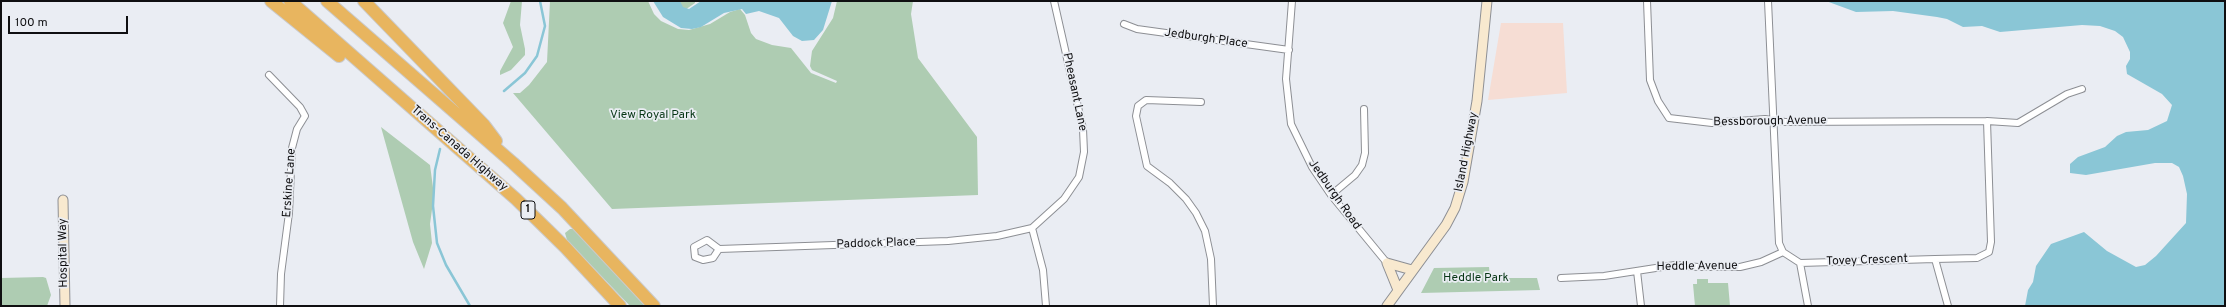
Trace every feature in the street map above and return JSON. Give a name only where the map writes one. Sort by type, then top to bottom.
[{"type":"highway","points":[[271,1],[367,78],[428,122]]},
{"type":"highway","name":"Trans-Canada Highway","points":[[290,1],[516,199],[565,247],[620,306]]},
{"type":"highway","name":"Trans-Canada Highway","points":[[327,1],[513,162],[587,234],[654,306]]},
{"type":"highway","points":[[364,1],[484,125],[513,162]]},
{"type":"main road","name":"Island Highway","points":[[1387,306],[1446,225],[1463,182],[1477,101],[1487,1]]},
{"type":"main road","name":"Hospital Way","points":[[63,200],[65,306]]},
{"type":"main road","points":[[1387,264],[1412,270]]},
{"type":"main road","points":[[1387,264],[1398,290]]},
{"type":"street","name":"Pheasant Lane","points":[[1032,228],[1064,199],[1079,177],[1084,152],[1083,129],[1054,1]]},
{"type":"street","name":"Jedburgh Road","points":[[1292,1],[1286,79],[1291,124],[1312,167],[1331,195],[1387,264]]},
{"type":"street","name":"Bessborough Avenue","points":[[1647,1],[1650,80],[1658,101],[1669,118],[1712,123],[1773,121],[1987,121],[2018,123],[2067,94],[2082,89]]},
{"type":"street","points":[[1768,1],[1779,243],[1783,252],[1800,263],[1808,306]]},
{"type":"street","name":"Jedburgh Place","points":[[1124,24],[1137,29],[1289,50]]},
{"type":"street","name":"Erskine Lane","points":[[270,75],[300,107],[305,116],[297,129],[292,148],[289,213],[281,274],[280,306]]},
{"type":"street","points":[[1201,102],[1152,99],[1146,100],[1138,106],[1136,116],[1147,166],[1170,183],[1196,213],[1206,232],[1211,259],[1213,306]]},
{"type":"street","points":[[1331,195],[1355,175],[1362,165],[1365,153],[1364,109]]},
{"type":"street","name":"Tovey Crescent","points":[[1800,263],[1977,258],[1989,252],[1991,242],[1987,121]]},
{"type":"street","name":"Paddock Place","points":[[719,249],[948,241],[997,236],[1032,228]]},
{"type":"street","points":[[1032,228],[1043,270],[1046,306]]},
{"type":"street","name":"Heddle Avenue","points":[[1561,278],[1604,276],[1676,265],[1711,268],[1740,267],[1761,262],[1783,252]]},
{"type":"street","points":[[1935,259],[1948,306]]},
{"type":"street","points":[[1637,271],[1641,306]]},
{"type":"shaded area","points":[[1501,23],[1563,23],[1567,93],[1488,100]]},
{"type":"green space","points":[[511,1],[522,1],[520,25],[525,55],[511,70],[500,75],[500,71],[513,47],[503,23]]},
{"type":"green space","name":"View Royal Park","points":[[550,1],[648,1],[654,14],[661,21],[678,29],[689,30],[710,24],[730,12],[740,9],[745,15],[751,33],[756,39],[772,45],[791,48],[811,73],[836,83],[837,81],[812,70],[810,66],[812,51],[833,18],[837,1],[913,1],[911,14],[918,58],[977,137],[978,195],[612,209],[513,93],[520,93],[529,85],[547,62]]},
{"type":"green space","points":[[672,1],[695,1],[695,3],[685,10]]},
{"type":"green space","points":[[381,127],[430,165],[434,195],[430,224],[432,243],[424,269],[413,242]]},
{"type":"green space","points":[[570,229],[574,229],[645,306],[630,306],[567,240],[565,233]]},
{"type":"green space","name":"Heddle Park","points":[[1489,267],[1490,278],[1537,278],[1540,290],[1421,293],[1434,268]]},
{"type":"green space","points":[[1,278],[46,278],[51,295],[47,306],[1,306]]},
{"type":"green space","points":[[1697,279],[1708,279],[1708,283],[1728,283],[1730,306],[1695,306],[1693,284],[1697,284]]},
{"type":"water","points":[[653,1],[680,1],[683,7],[689,9],[701,1],[832,1],[823,30],[814,40],[802,41],[793,36],[779,18],[759,11],[746,14],[742,9],[724,13],[701,27],[692,29],[681,28],[663,17]]},
{"type":"water","points":[[1826,1],[2225,1],[2225,306],[2025,306],[2028,290],[2033,282],[2036,266],[2051,244],[2084,232],[2107,251],[2136,267],[2145,265],[2156,256],[2186,223],[2187,194],[2183,176],[2179,167],[2172,163],[2155,163],[2086,175],[2070,173],[2070,164],[2078,157],[2105,147],[2117,136],[2126,132],[2148,130],[2167,121],[2172,105],[2162,94],[2127,74],[2126,66],[2130,59],[2130,52],[2123,37],[2115,31],[2100,26],[2082,25],[2000,32],[1982,26],[1963,27],[1947,19],[1937,17],[1893,11],[1856,12]]},
{"type":"waterway","points":[[504,91],[525,73],[537,56],[545,26],[540,1]]},
{"type":"waterway","points":[[440,149],[435,170],[433,206],[437,243],[446,265],[470,306]]}]
